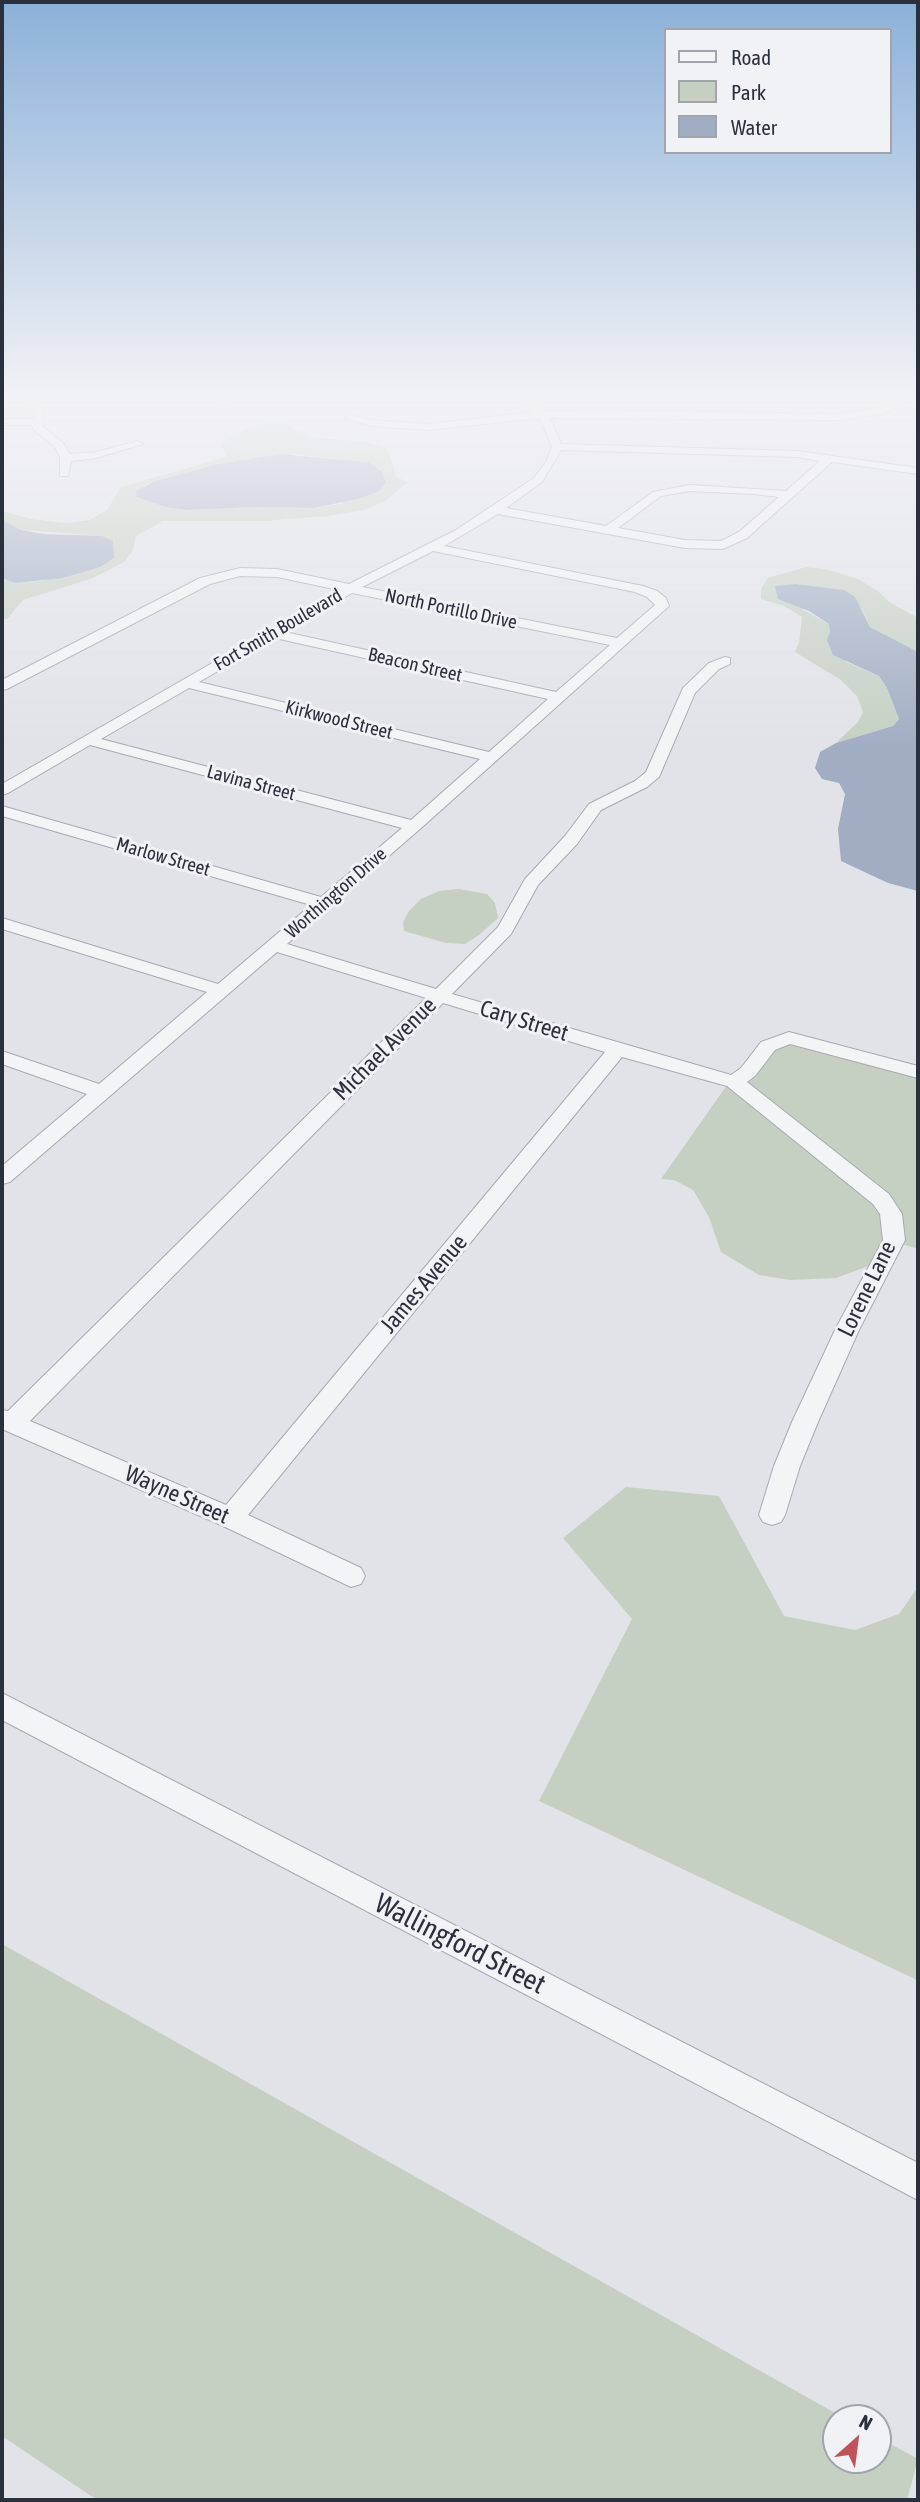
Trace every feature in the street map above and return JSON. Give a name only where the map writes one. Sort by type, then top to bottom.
[{"type":"street","name":"Fort Smith Boulevard","points":[[2,790],[350,588],[407,557],[432,547],[488,515]]},
{"type":"street","points":[[523,515],[685,544],[723,545],[743,535],[766,515]]},
{"type":"street","points":[[608,530],[629,515]]},
{"type":"street","name":"Worthington Drive","points":[[2,1177],[275,946],[662,606],[661,601],[638,589],[432,547]]},
{"type":"street","name":"North Portillo Drive","points":[[2,686],[183,591],[205,581],[240,572],[277,573],[620,643]]},
{"type":"street","name":"Beacon Street","points":[[271,633],[558,697]]},
{"type":"street","name":"Michael Avenue","points":[[7,1421],[505,930],[531,883],[571,840],[595,807],[641,784],[653,774],[688,691],[714,666],[725,661]]},
{"type":"street","name":"Kirkwood Street","points":[[187,683],[491,757]]},
{"type":"street","name":"Lavina Street","points":[[87,740],[414,825]]},
{"type":"street","name":"Marlow Street","points":[[2,811],[324,903]]},
{"type":"street","points":[[2,923],[222,991]]},
{"type":"street","name":"Cary Street","points":[[275,946],[618,1050],[734,1082]]},
{"type":"street","points":[[734,1082],[748,1072],[768,1046],[777,1040],[789,1038],[918,1072]]},
{"type":"street","name":"James Avenue","points":[[230,1518],[618,1050]]},
{"type":"street","points":[[2,1058],[102,1092]]},
{"type":"street","name":"Lorene Lane","points":[[734,1082],[881,1199],[891,1213],[894,1224],[894,1240],[847,1330],[805,1422],[787,1466],[772,1515]]},
{"type":"street","name":"Wayne Street","points":[[7,1421],[230,1518],[351,1576]]},
{"type":"street","name":"Wallingford Street","points":[[2,1706],[918,2182]]},
{"type":"green space","points":[[2,515],[66,523],[89,520],[98,515],[336,515],[265,521],[163,521],[136,536],[133,551],[124,562],[93,578],[23,600],[7,619],[2,619],[2,578],[15,583],[41,581],[100,567],[102,536],[21,530],[2,520]]},
{"type":"green space","points":[[806,567],[826,569],[858,579],[889,602],[918,618],[918,652],[870,627],[862,609],[844,590],[796,584],[795,605],[829,624],[846,662],[879,676],[887,688],[899,719],[893,726],[836,743],[858,722],[863,712],[857,696],[841,680],[795,652],[799,643],[802,617],[784,606],[761,599],[761,589],[768,578]]},
{"type":"green space","points":[[459,889],[487,894],[495,903],[498,918],[479,935],[465,944],[446,943],[404,931],[403,922],[421,899],[439,891]]},
{"type":"green space","points":[[799,1043],[918,1077],[918,1249],[902,1244],[903,1225],[744,1082],[781,1044]]},
{"type":"green space","points":[[727,1085],[874,1202],[883,1215],[885,1239],[871,1265],[836,1278],[790,1280],[759,1275],[721,1252],[709,1217],[693,1190],[674,1180],[661,1179]]},
{"type":"green space","points":[[626,1487],[719,1496],[784,1616],[855,1630],[899,1614],[918,1587],[917,1980],[539,1801],[632,1619],[563,1538]]},
{"type":"green space","points":[[2,1944],[822,2406],[822,2474],[892,2474],[892,2445],[918,2459],[907,2500],[97,2500],[2,2436]]},
{"type":"water","points":[[2,520],[21,530],[44,534],[102,536],[113,541],[114,558],[100,567],[63,578],[15,583],[2,578]]},
{"type":"water","points":[[796,584],[844,590],[855,597],[870,627],[918,652],[918,891],[888,883],[841,861],[838,829],[845,794],[839,783],[822,779],[815,768],[820,752],[836,743],[893,726],[899,719],[887,688],[879,676],[833,655],[827,640],[829,624],[809,611],[778,599],[775,586]]}]
